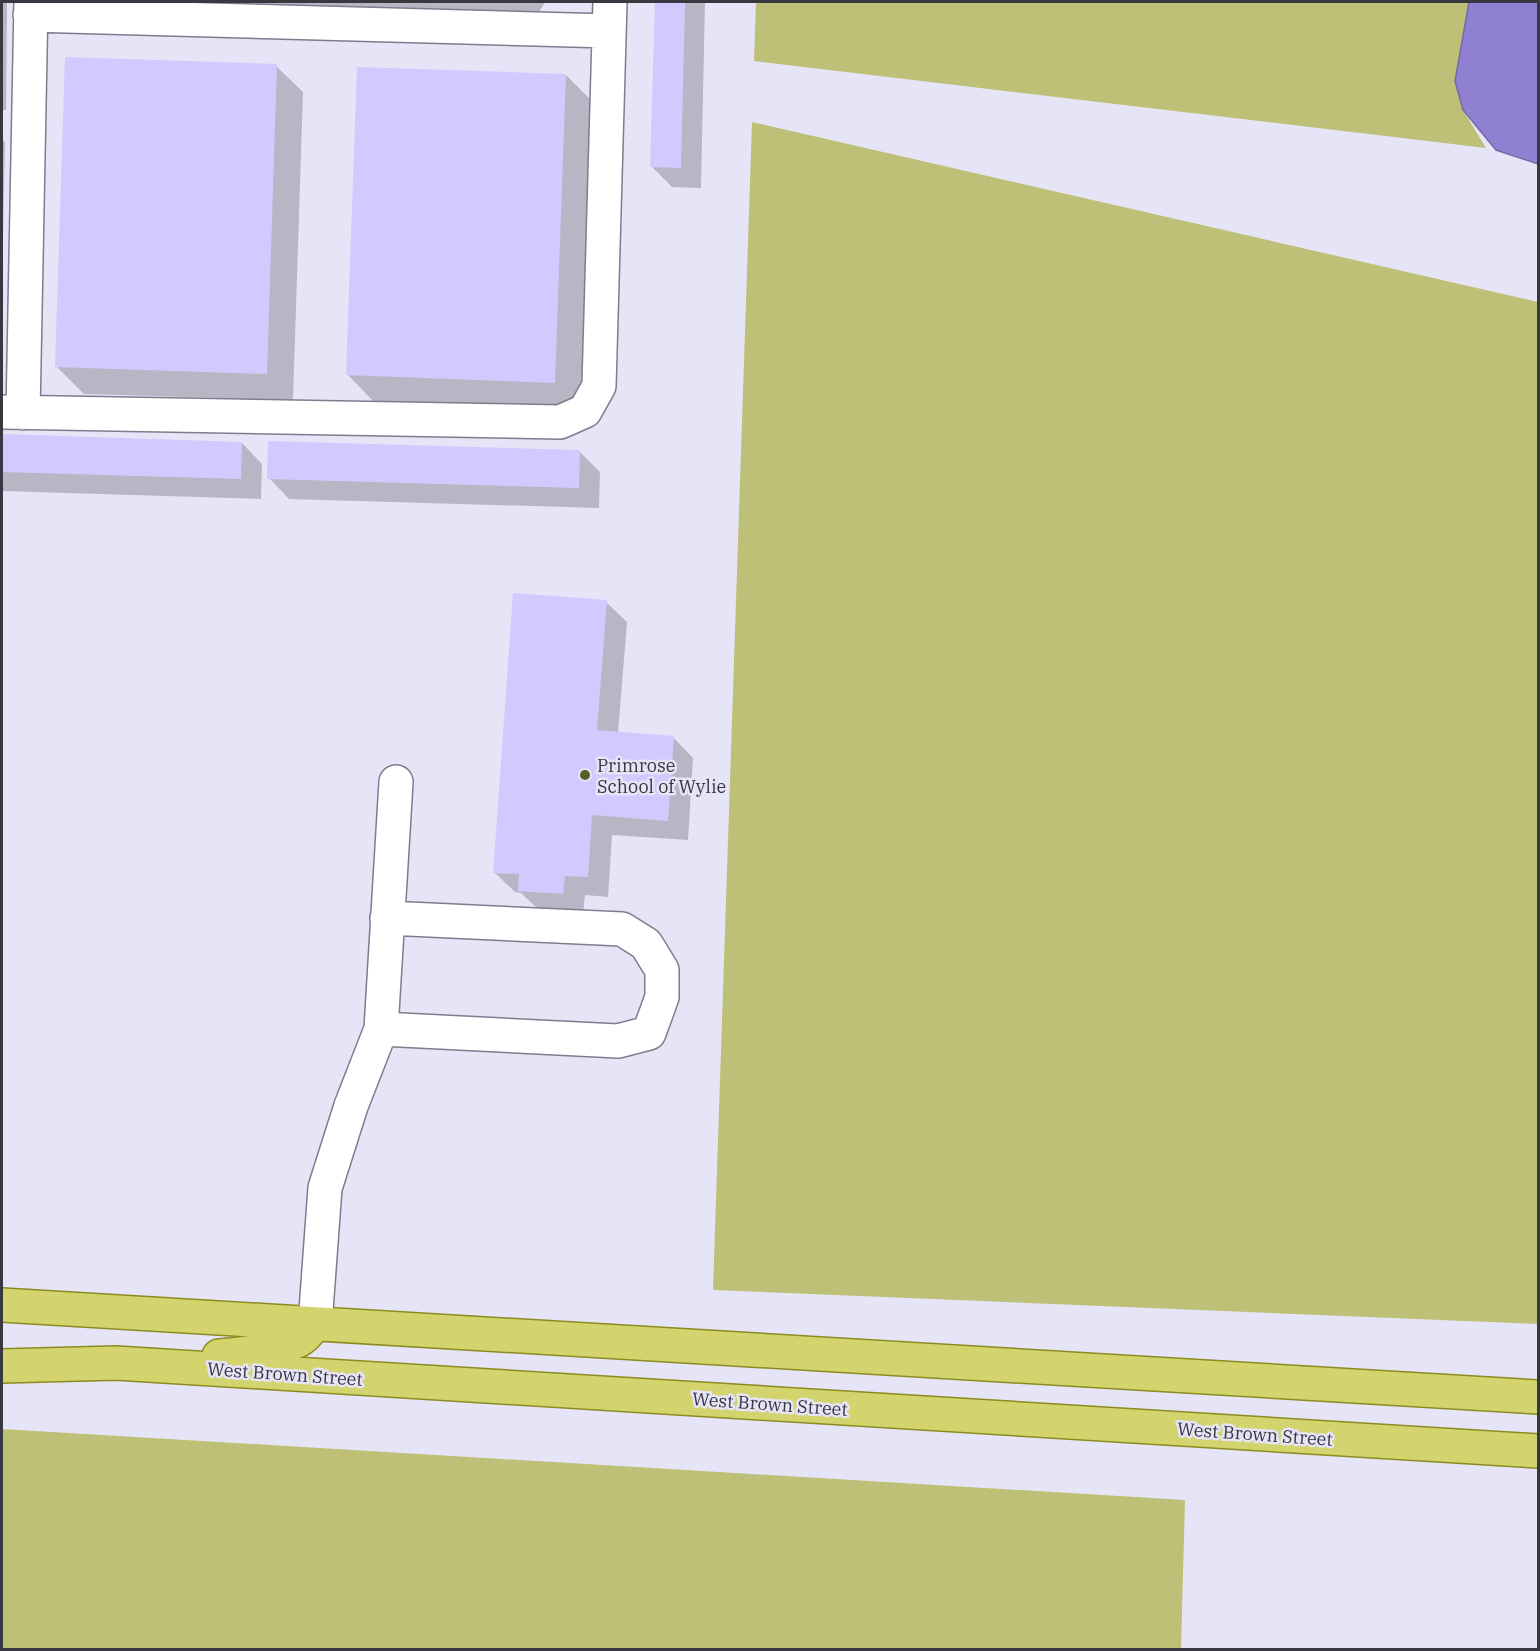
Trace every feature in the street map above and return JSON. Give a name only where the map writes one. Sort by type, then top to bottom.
[{"type":"main road","points":[[2,1305],[1539,1396]]},
{"type":"main road","points":[[116,1363],[235,1355],[283,1346],[302,1339],[315,1324]]},
{"type":"main road","name":"West Brown Street","points":[[2,1366],[116,1363],[1539,1451]]},
{"type":"lane","points":[[31,8],[609,16],[599,386],[585,411],[560,422],[12,412],[31,8]]},
{"type":"lane","points":[[315,1324],[326,1188],[351,1106],[381,1029],[396,782]]},
{"type":"lane","points":[[381,1029],[618,1041],[649,1033],[662,997],[662,970],[646,944],[622,929],[387,918]]},
{"type":"green space","points":[[756,2],[1469,2],[1455,81],[1463,110],[1486,148],[754,61]]},
{"type":"green space","points":[[752,122],[1538,302],[1538,1324],[713,1290]]},
{"type":"green space","points":[[2,1429],[1185,1500],[1181,1649],[2,1649]]},
{"type":"shaded area","points":[[1469,2],[1538,2],[1538,164],[1496,150],[1463,110],[1455,81]]},
{"type":"building","points":[[655,2],[685,2],[681,168],[650,167]]},
{"type":"building","points":[[65,57],[277,64],[267,374],[55,367]]},
{"type":"building","points":[[357,67],[566,74],[555,383],[346,375]]},
{"type":"building","points":[[2,434],[242,442],[241,479],[2,472]]},
{"type":"building","points":[[268,441],[580,450],[579,488],[267,479]]},
{"type":"building","name":"Primrose School of Wylie","points":[[513,593],[607,600],[597,730],[674,736],[668,821],[592,815],[588,877],[565,876],[563,894],[518,891],[519,874],[493,873]]},
{"type":"place","name":"Primrose School of Wylie","points":[[585,775]]}]
